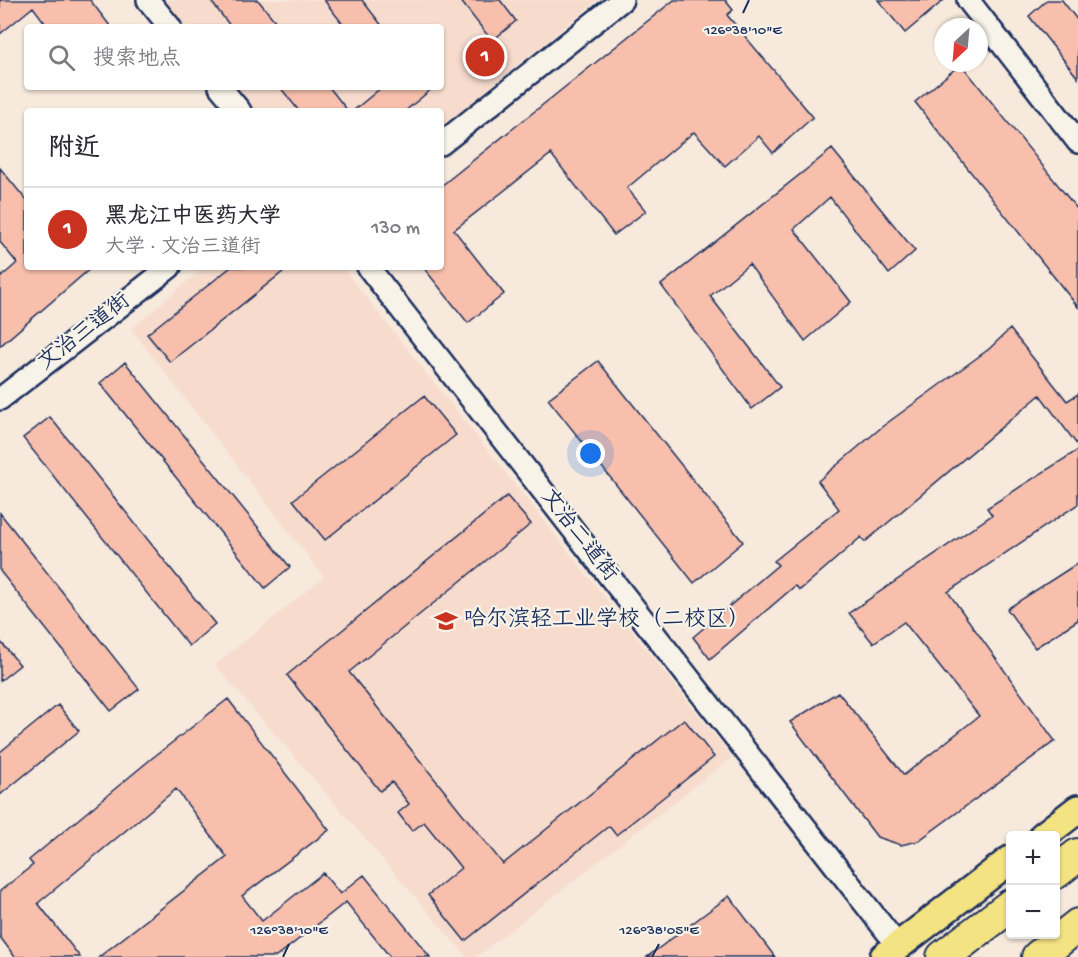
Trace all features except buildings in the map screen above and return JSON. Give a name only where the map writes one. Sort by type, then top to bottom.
[{"type":"highway","points":[[1060,869],[1078,855]]},
{"type":"highway","points":[[943,957],[1006,910]]},
{"type":"highway","points":[[1038,957],[1078,926]]},
{"type":"main road","points":[[1049,831],[1078,809]]},
{"type":"main road","points":[[891,952],[1006,864]]},
{"type":"street","points":[[148,0],[168,24]]},
{"type":"street","points":[[444,142],[622,0]]},
{"type":"street","points":[[968,0],[1078,142]]},
{"type":"street","points":[[222,90],[238,108]]},
{"type":"street","name":"文治三道街","points":[[0,399],[166,270]]},
{"type":"street","name":"文治二道街","points":[[370,270],[891,952]]},
{"type":"shaded area","points":[[163,0],[598,0],[444,126],[444,108],[252,108],[236,90],[444,90],[444,24],[183,24]]},
{"type":"shaded area","name":"哈尔滨轻工业学校（二校区）","points":[[200,270],[344,270],[732,757],[476,957],[467,957],[215,665],[324,577],[131,329]]},
{"type":"place","name":"黑龙江中医药大学","points":[[485,57]]},
{"type":"place","name":"哈尔滨轻工业学校（二校区）","points":[[446,621]]}]
